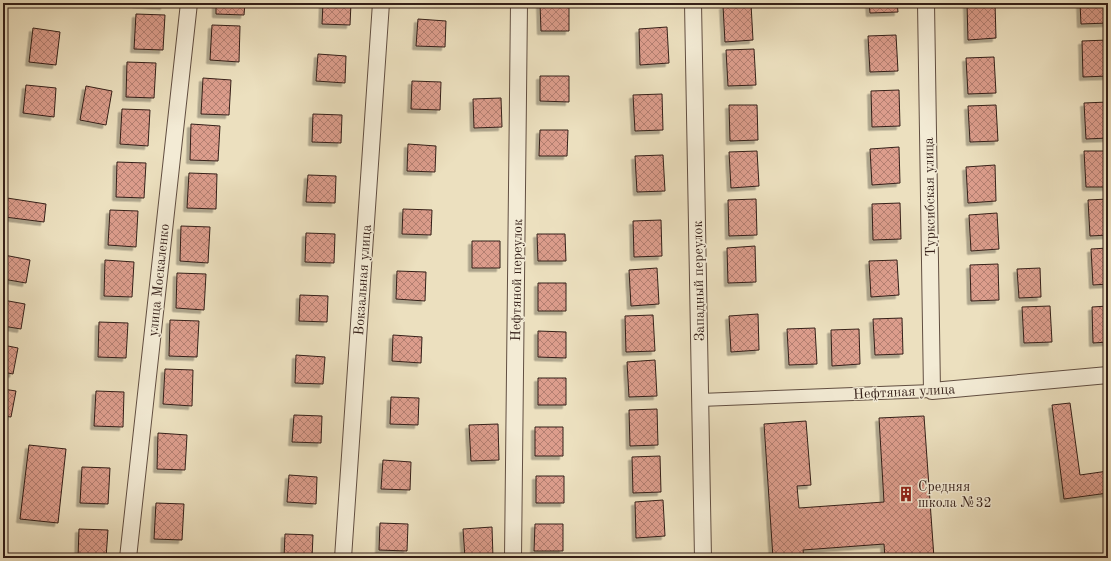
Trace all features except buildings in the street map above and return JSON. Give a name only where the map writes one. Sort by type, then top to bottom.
[{"type":"street","name":"улица Москаленко","points":[[128,558],[189,3]]},
{"type":"street","name":"Вокзальная улица","points":[[343,558],[381,3]]},
{"type":"street","name":"Нефтяной переулок","points":[[513,558],[519,3]]},
{"type":"street","name":"Западный переулок","points":[[693,3],[703,558]]},
{"type":"street","name":"Турксибская улица","points":[[926,3],[932,391]]},
{"type":"street","name":"Нефтяная улица","points":[[700,400],[932,391],[1108,375]]},
{"type":"place","name":"Средняя школа №32","points":[[906,494]]}]
